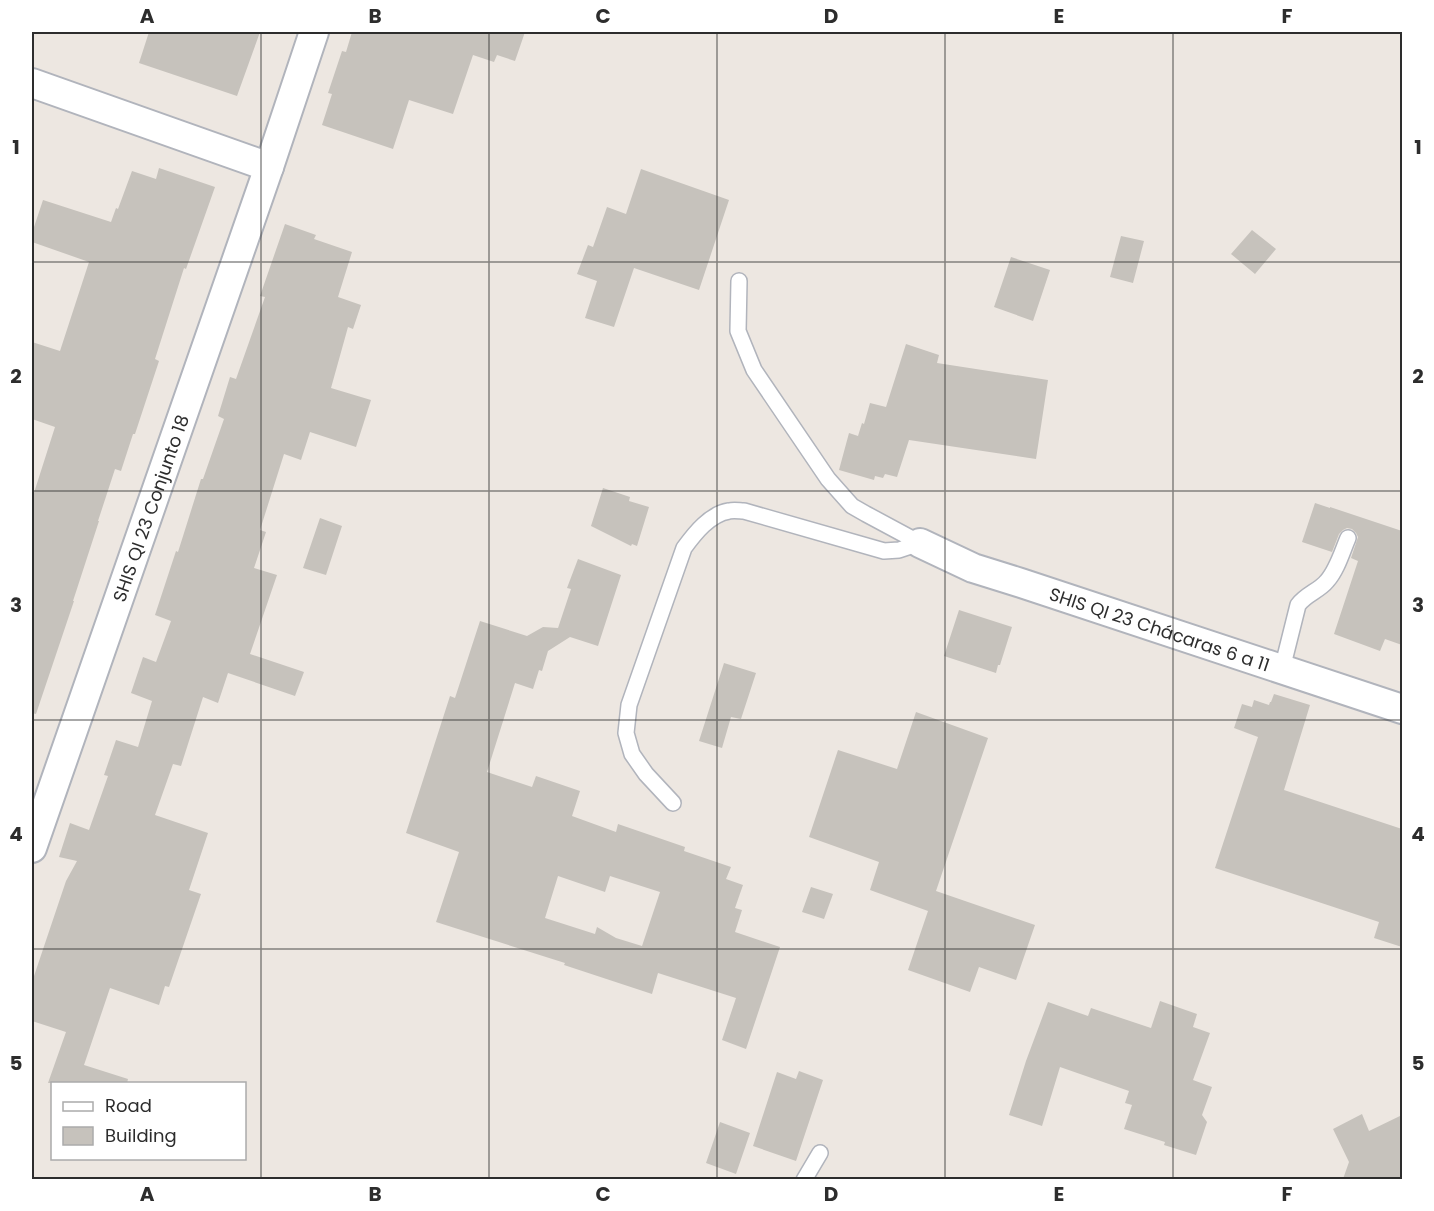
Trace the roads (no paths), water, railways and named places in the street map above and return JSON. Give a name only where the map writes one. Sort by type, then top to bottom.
[{"type":"street","name":"SHIS QI 23 Conjunto 18","points":[[32,848],[314,32]]},
{"type":"street","points":[[32,83],[269,167]]},
{"type":"street","name":"SHIS QI 23 Chácaras 6 a 11","points":[[920,543],[973,568],[1402,709]]},
{"type":"lane","points":[[739,281],[738,331],[754,370],[828,479],[852,506],[920,543]]},
{"type":"lane","points":[[673,803],[646,774],[632,754],[626,733],[629,705],[684,548],[697,530],[713,518],[728,511],[744,511],[884,551],[899,550],[920,543]]},
{"type":"lane","points":[[1282,669],[1298,605],[1303,598],[1326,583],[1334,572],[1348,538]]},
{"type":"lane","points":[[804,1179],[820,1153]]}]
